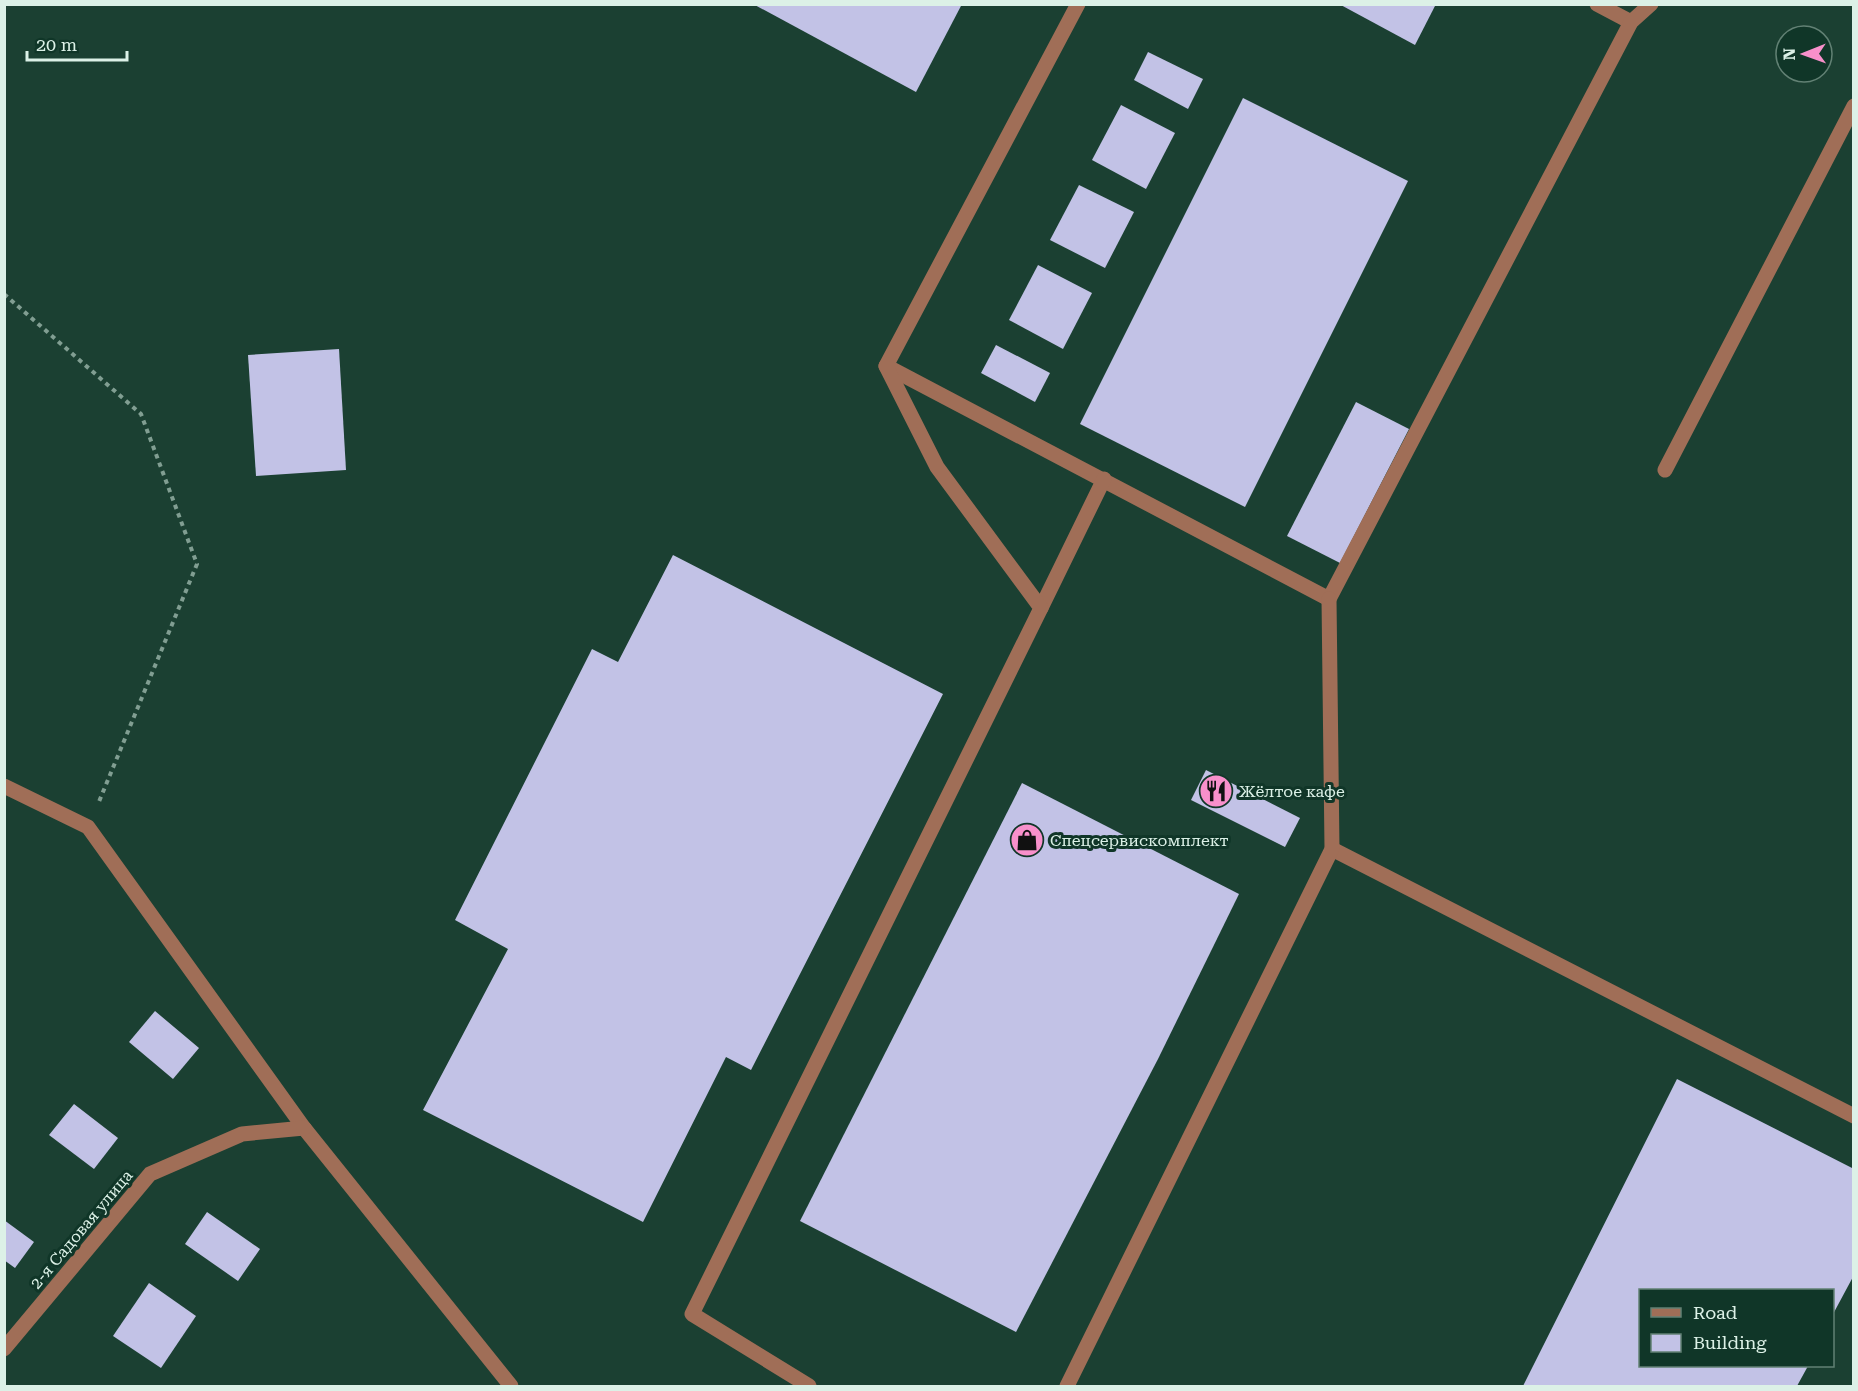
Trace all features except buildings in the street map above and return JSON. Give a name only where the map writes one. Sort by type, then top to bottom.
[{"type":"street","points":[[886,366],[1078,4]]},
{"type":"street","points":[[1597,4],[1630,22]]},
{"type":"street","points":[[1067,1386],[1332,849],[1329,599],[1630,22],[1651,4]]},
{"type":"street","points":[[1665,470],[1854,106]]},
{"type":"street","points":[[886,366],[1329,599]]},
{"type":"street","points":[[886,366],[937,467],[1041,608]]},
{"type":"street","points":[[809,1386],[692,1314],[1104,479]]},
{"type":"street","points":[[4,786],[88,827],[304,1128],[511,1386]]},
{"type":"street","points":[[1332,849],[1700,1040],[1854,1116]]},
{"type":"street","name":"2-я Садовая улица","points":[[4,1349],[150,1174],[242,1134],[304,1128]]},
{"type":"path","points":[[4,294],[141,414],[197,564],[88,827]]},
{"type":"place","name":"Жёлтое кафе","points":[[1216,791]]},
{"type":"place","name":"Спецсервискомплект","points":[[1027,840]]}]
